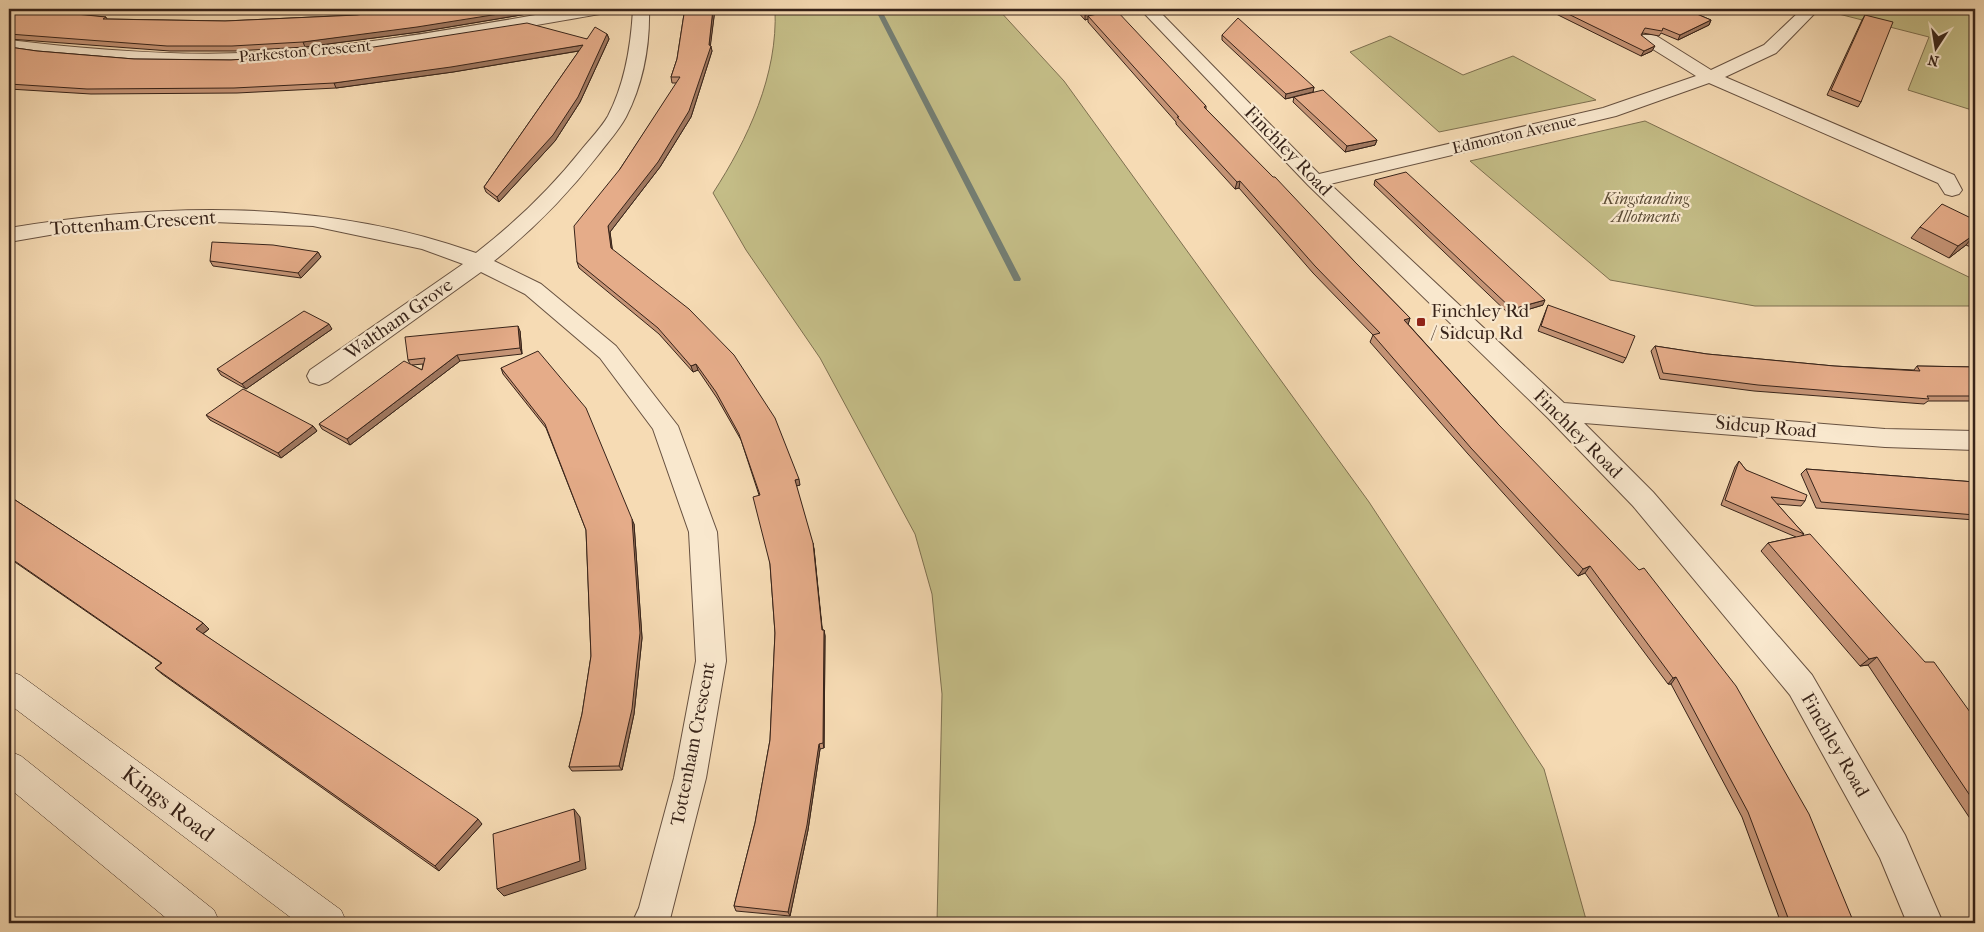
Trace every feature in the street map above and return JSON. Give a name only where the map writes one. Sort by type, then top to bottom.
[{"type":"main road","name":"Kings Road","points":[[9,685],[328,923]]},
{"type":"main road","points":[[9,767],[201,923]]},
{"type":"street","name":"Parkeston Crescent","points":[[9,45],[66,52],[159,58],[265,57],[434,38],[600,9]]},
{"type":"street","name":"Waltham Grove","points":[[319,376],[479,262],[532,217],[578,170],[619,113],[637,57],[642,29],[641,9]]},
{"type":"street","name":"Finchley Road","points":[[1148,9],[1315,181],[1557,412],[1643,499],[1801,685],[1894,847],[1924,923]]},
{"type":"street","name":"Edmonton Avenue","points":[[1315,181],[1609,112],[1710,77],[1770,48],[1811,9]]},
{"type":"street","points":[[1647,39],[1710,77],[1946,179],[1952,190]]},
{"type":"street","name":"Tottenham Crescent","points":[[9,235],[67,225],[190,215],[313,220],[427,243],[479,262],[533,289],[608,352],[665,426],[703,532],[711,661],[690,778],[650,923]]},
{"type":"street","name":"Sidcup Road","points":[[1557,412],[1885,438],[1975,440]]},
{"type":"green space","points":[[775,9],[998,9],[1064,81],[1369,502],[1544,769],[1587,923],[937,923],[942,694],[932,594],[915,534],[820,358],[746,250],[713,193],[738,151],[758,106],[772,58],[775,34]]},
{"type":"green space","points":[[1975,9],[1975,111],[1908,90],[1929,37],[1823,10]]},
{"type":"green space","points":[[1390,36],[1463,75],[1513,56],[1596,100],[1439,132],[1350,52]]},
{"type":"green space","name":"Kingstanding Allotments","points":[[1645,121],[1975,280],[1975,306],[1755,306],[1610,280],[1470,161]]},
{"type":"building","points":[[9,9],[106,17],[103,19],[225,21],[357,15],[398,9],[530,9],[417,27],[303,42],[232,46],[167,46],[9,34]]},
{"type":"building","points":[[684,9],[713,9],[709,45],[711,46],[689,111],[658,162],[608,226],[611,248],[689,309],[734,355],[775,418],[799,479],[795,480],[813,543],[822,630],[824,630],[823,743],[819,744],[807,825],[788,912],[734,906],[755,823],[770,740],[775,633],[770,564],[753,497],[760,495],[739,434],[716,392],[696,364],[691,366],[658,328],[577,262],[574,226],[620,169],[680,77],[671,77],[677,59]]},
{"type":"building","points":[[1080,9],[1111,9],[1113,10],[1085,15]]},
{"type":"building","points":[[1558,9],[1685,9],[1711,20],[1680,35],[1663,28],[1662,31],[1645,28],[1641,35],[1655,46],[1644,51]]},
{"type":"building","points":[[1116,10],[1206,106],[1204,107],[1275,177],[1410,318],[1404,320],[1498,424],[1639,570],[1644,568],[1736,686],[1809,814],[1854,923],[1790,923],[1748,812],[1676,677],[1673,678],[1590,566],[1583,569],[1471,448],[1373,335],[1380,333],[1315,266],[1240,181],[1237,182],[1177,117],[1179,117],[1088,16]]},
{"type":"building","points":[[1865,15],[1893,22],[1861,102],[1831,90]]},
{"type":"building","points":[[1238,18],[1314,87],[1286,94],[1222,35]]},
{"type":"building","points":[[527,23],[587,39],[595,27],[607,34],[578,97],[553,135],[497,197],[484,187],[583,45],[451,67],[334,83],[234,88],[87,89],[9,84],[9,47],[134,59],[231,60],[348,51]]},
{"type":"building","points":[[1323,90],[1377,140],[1347,146],[1294,97]]},
{"type":"building","points":[[1406,172],[1545,300],[1512,309],[1375,180]]},
{"type":"building","points":[[1942,204],[1975,220],[1975,234],[1958,246],[1920,227]]},
{"type":"building","points":[[212,242],[273,245],[318,252],[298,273],[210,261]]},
{"type":"building","points":[[1548,305],[1635,336],[1626,358],[1541,326]]},
{"type":"building","points":[[304,311],[329,324],[242,384],[217,369]]},
{"type":"building","points":[[518,326],[520,348],[457,355],[347,439],[319,424],[404,361],[422,370],[425,358],[408,360],[405,337]]},
{"type":"building","points":[[1655,346],[1707,354],[1834,366],[1920,371],[1917,366],[1975,367],[1975,396],[1927,396],[1929,399],[1758,385],[1663,373]]},
{"type":"building","points":[[538,351],[586,408],[632,519],[640,633],[632,709],[619,766],[569,767],[582,714],[591,656],[586,530],[545,424],[501,368]]},
{"type":"building","points":[[243,389],[313,426],[278,453],[206,415]]},
{"type":"building","points":[[1739,461],[1746,470],[1807,495],[1805,501],[1771,497],[1804,534],[1725,500]]},
{"type":"building","points":[[1806,469],[1975,482],[1975,515],[1821,502]]},
{"type":"building","points":[[9,496],[203,623],[196,629],[478,819],[435,866],[155,668],[162,663],[9,557]]},
{"type":"building","points":[[1810,534],[1925,662],[1934,662],[1975,719],[1975,803],[1877,657],[1869,659],[1768,543]]},
{"type":"building","points":[[574,809],[580,861],[497,889],[493,834]]},
{"type":"waterway","points":[[878,9],[1017,279]]},
{"type":"place","name":"Finchley Rd / Sidcup Rd","points":[[1421,322]]}]
